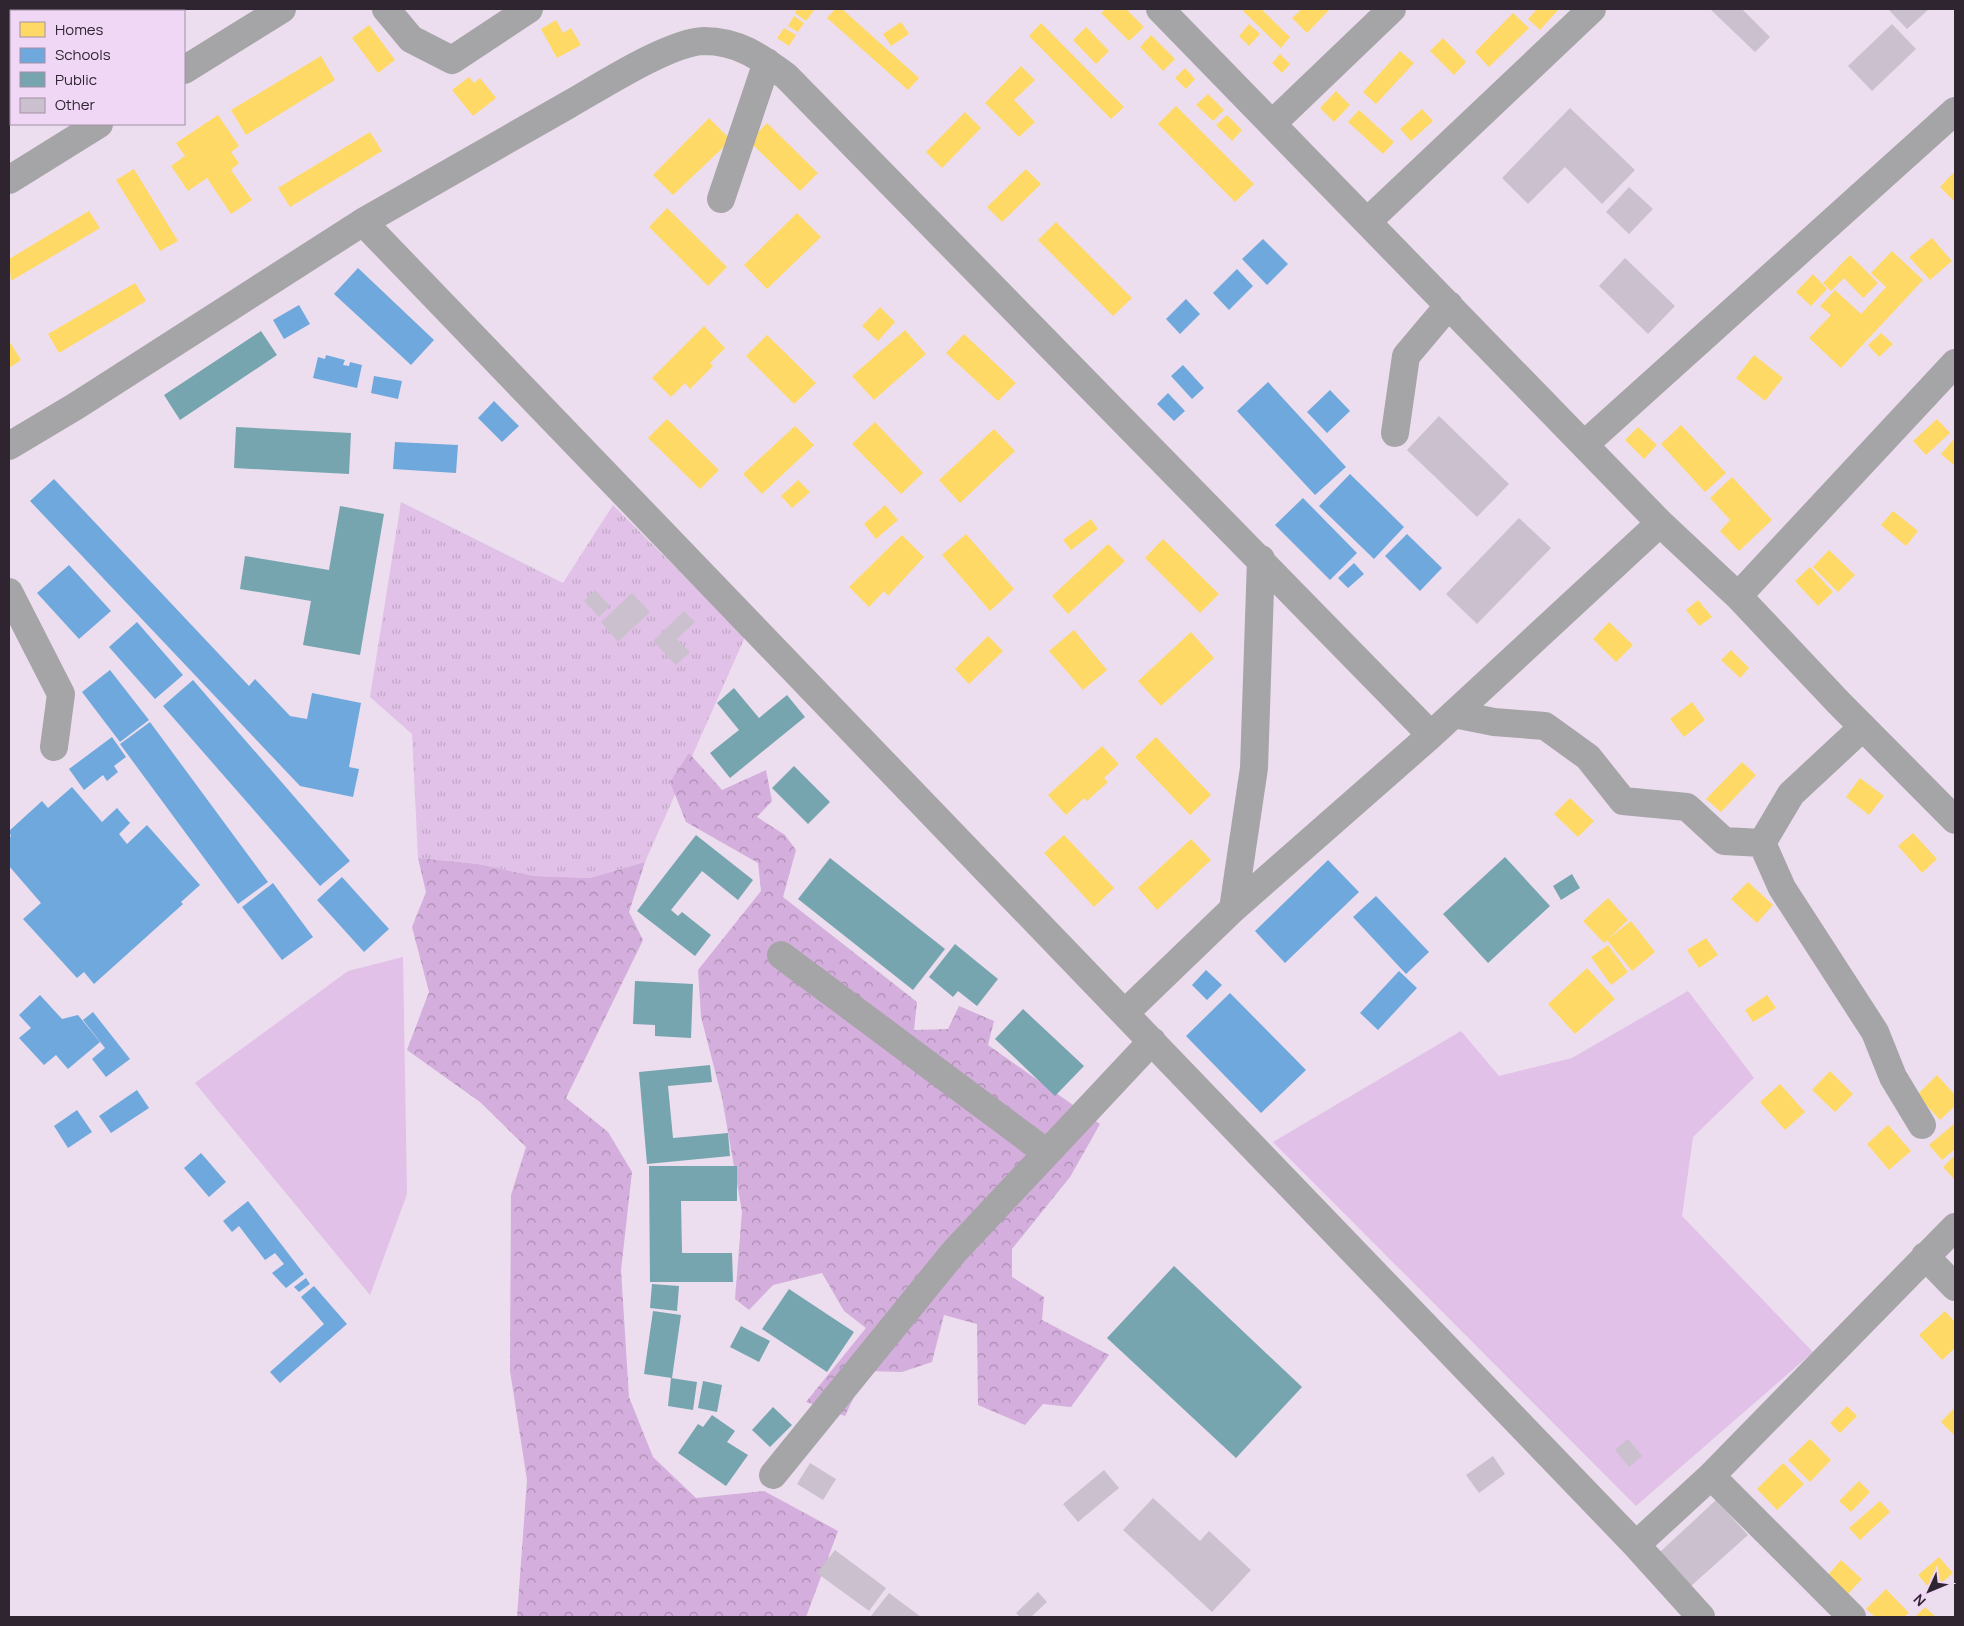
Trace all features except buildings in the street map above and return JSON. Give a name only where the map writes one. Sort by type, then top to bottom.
[{"type":"street","points":[[185,69],[282,9]]},
{"type":"street","points":[[386,9],[411,39],[452,60],[529,9]]},
{"type":"street","points":[[1160,9],[1586,444],[1660,523],[1738,596],[1863,728],[1955,820]]},
{"type":"street","points":[[1272,124],[1392,9]]},
{"type":"street","points":[[1368,221],[1592,9]]},
{"type":"street","points":[[9,446],[76,406],[363,222],[613,79],[676,47],[703,41],[734,44],[767,62],[786,76],[1431,735]]},
{"type":"street","points":[[721,200],[767,62]]},
{"type":"street","points":[[1586,444],[1955,111]]},
{"type":"street","points":[[9,180],[97,125]]},
{"type":"street","points":[[363,222],[1126,1012],[1636,1545],[1701,1617]]},
{"type":"street","points":[[1395,433],[1406,356],[1449,304]]},
{"type":"street","points":[[1738,596],[1955,362]]},
{"type":"street","points":[[1126,1012],[1233,909],[1431,735],[1660,523]]},
{"type":"street","points":[[1233,909],[1254,768],[1260,560]]},
{"type":"street","points":[[9,592],[61,694],[54,747]]},
{"type":"street","points":[[1454,714],[1494,722],[1545,726],[1588,757],[1623,801],[1687,807],[1724,841],[1762,843]]},
{"type":"street","points":[[1762,843],[1791,794],[1863,728]]},
{"type":"street","points":[[1762,843],[1782,888],[1875,1032],[1893,1077],[1922,1125]]},
{"type":"street","points":[[781,956],[1047,1153]]},
{"type":"street","points":[[773,1475],[954,1252],[1152,1041]]},
{"type":"street","points":[[1636,1545],[1711,1476],[1955,1227]]},
{"type":"street","points":[[1925,1256],[1955,1287]]},
{"type":"street","points":[[1711,1476],[1852,1617]]},
{"type":"green space","points":[[401,502],[563,583],[613,505],[745,637],[645,862],[590,878],[534,876],[478,864],[418,858],[412,734],[370,697]]},
{"type":"green space","points":[[689,753],[722,790],[766,770],[772,801],[757,817],[785,835],[796,850],[783,897],[917,1002],[914,1030],[948,1029],[959,1006],[994,1021],[988,1045],[1100,1124],[1070,1177],[1012,1249],[1012,1277],[1044,1297],[1042,1320],[1109,1355],[1071,1407],[1043,1404],[1025,1425],[978,1405],[977,1324],[944,1315],[932,1362],[902,1372],[866,1371],[845,1416],[806,1402],[866,1328],[844,1311],[822,1273],[773,1285],[749,1310],[735,1299],[742,1212],[722,1098],[701,1017],[698,970],[761,891],[758,863],[686,822],[670,782]]},
{"type":"green space","points":[[418,858],[478,864],[534,876],[590,878],[645,862],[629,912],[643,940],[566,1098],[608,1132],[632,1172],[621,1270],[629,1397],[653,1457],[696,1498],[764,1491],[838,1531],[806,1617],[517,1617],[527,1480],[510,1371],[511,1195],[526,1147],[480,1102],[407,1050],[429,992],[412,927],[426,892]]},
{"type":"green space","points":[[403,957],[407,1194],[370,1295],[195,1083],[348,971]]},
{"type":"green space","points":[[1688,991],[1754,1078],[1693,1137],[1682,1216],[1813,1352],[1636,1506],[1273,1142],[1461,1031],[1499,1076],[1572,1058]]}]
